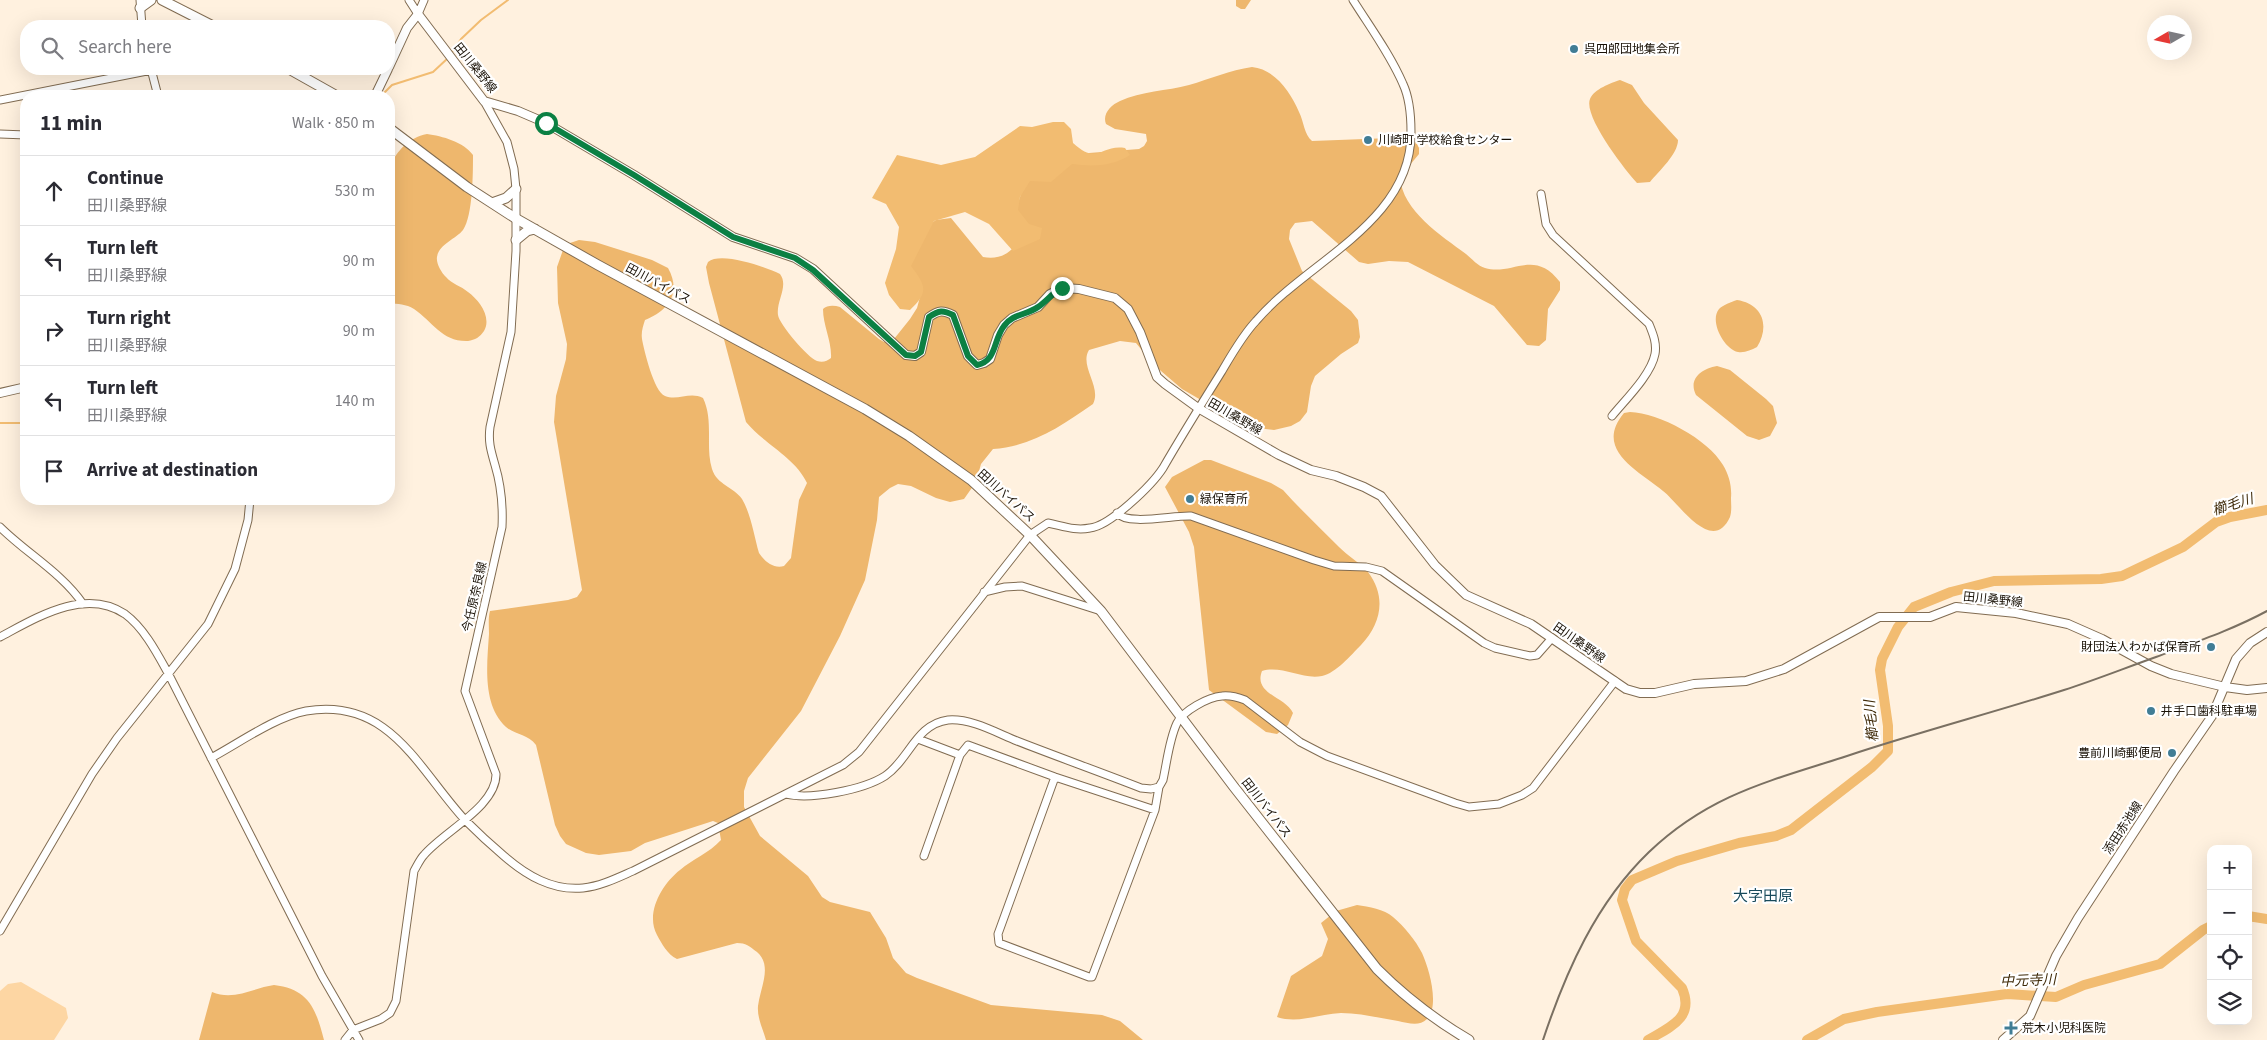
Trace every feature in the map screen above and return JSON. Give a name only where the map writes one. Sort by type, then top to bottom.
[{"type":"highway","points":[[140,4],[151,0]]},
{"type":"highway","points":[[162,0],[200,20]]},
{"type":"highway","points":[[300,75],[327,90]]},
{"type":"highway","name":"田川バイパス","points":[[395,132],[492,203],[534,230],[856,404],[909,436],[971,480],[1030,535],[1101,611],[1180,717],[1377,969],[1398,990],[1421,1008],[1446,1027],[1469,1040]]},
{"type":"highway","points":[[492,203],[506,198],[516,189]]},
{"type":"highway","points":[[516,240],[527,231],[534,230]]},
{"type":"main road","points":[[395,53],[407,28],[418,14]]},
{"type":"main road","name":"田川桑野線","points":[[418,14],[484,101],[518,111],[546,123],[733,237],[795,258],[813,270],[906,355],[915,356],[921,352],[929,317],[937,312],[945,310],[953,315],[968,356],[977,365],[984,363],[990,358],[998,335],[1012,318],[1038,307],[1050,294],[1062,288],[1079,289],[1115,298],[1128,309],[1140,332],[1157,377],[1198,408],[1279,455],[1311,470],[1357,484],[1381,496],[1435,565],[1466,595],[1531,624],[1615,681],[1633,691],[1655,693],[1694,684],[1746,681],[1784,668],[1879,617],[1910,618],[1930,616],[1956,607],[2008,612],[2068,624],[2102,639],[2151,666],[2171,674],[2225,687],[2247,690],[2267,688]]},
{"type":"main road","points":[[378,90],[385,75]]},
{"type":"main road","points":[[0,393],[20,388]]},
{"type":"main road","name":"添田赤池線","points":[[2003,1040],[2030,1016],[2036,1006],[2056,956],[2078,918],[2212,716],[2236,659],[2250,643],[2267,632]]},
{"type":"street","points":[[409,0],[418,14]]},
{"type":"street","points":[[418,14],[424,0]]},
{"type":"street","points":[[211,758],[286,717],[306,711],[332,710],[358,714],[381,725],[401,740],[465,820],[522,871],[542,881],[563,887],[583,888],[607,882],[633,871],[843,765],[859,752],[1030,535],[1048,523],[1078,530],[1100,526],[1155,480],[1236,346],[1256,321],[1282,294],[1362,229],[1385,207],[1395,191],[1408,162],[1411,143],[1409,100],[1390,58],[1353,0]]},
{"type":"street","points":[[140,4],[141,20]]},
{"type":"street","points":[[49,90],[123,75]]},
{"type":"street","points":[[153,75],[157,90]]},
{"type":"street","points":[[0,100],[20,96]]},
{"type":"street","name":"今任原奈良線","points":[[345,1040],[353,1030],[381,1019],[390,1013],[396,1001],[414,871],[424,854],[465,820],[494,789],[496,782],[496,774],[468,704],[465,691],[502,527],[503,508],[501,492],[489,440],[490,427],[512,332],[516,189],[508,142],[484,101]]},
{"type":"street","points":[[0,134],[20,135]]},
{"type":"street","points":[[1541,194],[1546,224],[1552,235],[1649,324],[1655,339],[1655,354],[1650,367],[1612,416]]},
{"type":"street","points":[[0,931],[92,774],[117,738],[208,624],[235,569],[247,526],[249,505]]},
{"type":"street","points":[[1117,513],[1132,520],[1176,515],[1192,516],[1334,566],[1366,567],[1382,571],[1470,634],[1495,648],[1530,656],[1537,655],[1552,638]]},
{"type":"street","points":[[0,527],[68,587],[82,604]]},
{"type":"street","points":[[984,592],[1005,587],[1022,586],[1101,611]]},
{"type":"street","points":[[0,637],[47,612],[82,604],[96,604],[125,614],[136,624],[168,673],[322,976],[359,1040]]},
{"type":"street","points":[[1055,777],[998,934],[998,939],[999,943],[1084,977],[1092,977],[1155,810],[1159,787],[1163,780],[1176,725],[1180,717],[1212,699],[1220,696],[1234,696],[1245,700],[1300,742],[1327,756],[1456,803],[1469,807],[1480,807],[1510,801],[1533,788],[1615,681]]},
{"type":"street","points":[[786,794],[798,797],[815,797],[874,781],[885,776],[926,728],[938,722],[951,720],[964,722],[1141,788],[1151,789],[1159,787]]},
{"type":"street","points":[[918,739],[960,754]]},
{"type":"street","points":[[924,856],[960,754],[968,745],[1055,777],[1155,810]]},
{"type":"shaded area","points":[[1236,0],[1251,0],[1245,9],[1241,9],[1236,6]]},
{"type":"shaded area","points":[[1252,67],[1268,72],[1287,90],[1299,112],[1307,135],[1312,141],[1391,138],[1416,142],[1419,154],[1400,177],[1402,189],[1408,201],[1425,222],[1482,267],[1495,270],[1532,265],[1550,272],[1560,282],[1560,290],[1548,309],[1546,340],[1539,346],[1527,345],[1494,306],[1408,262],[1389,261],[1368,264],[1359,262],[1312,221],[1295,223],[1290,230],[1289,239],[1302,271],[1351,311],[1358,320],[1360,337],[1358,343],[1341,354],[1315,376],[1311,386],[1307,412],[1300,421],[1291,426],[1274,430],[1257,428],[1220,411],[1182,389],[1154,365],[1136,343],[1120,341],[1089,350],[1087,356],[1088,370],[1095,391],[1093,404],[1046,434],[1021,444],[993,449],[981,464],[976,482],[964,499],[950,502],[936,498],[911,486],[898,484],[879,497],[877,520],[865,580],[840,636],[801,711],[748,778],[744,791],[744,807],[760,836],[808,876],[822,897],[830,902],[870,912],[886,938],[893,958],[906,973],[991,1005],[1102,1015],[1120,1021],[1143,1040],[766,1040],[758,1010],[765,970],[762,958],[757,952],[747,945],[737,943],[677,959],[665,949],[654,926],[654,908],[662,891],[673,876],[721,840],[718,823],[713,821],[645,843],[631,851],[599,855],[586,853],[566,844],[555,825],[536,745],[533,741],[506,727],[498,718],[490,696],[487,671],[490,611],[568,600],[577,597],[582,590],[554,422],[556,396],[566,359],[567,344],[558,303],[557,267],[563,250],[570,243],[579,240],[595,242],[652,260],[668,268],[674,285],[673,293],[666,306],[660,312],[645,320],[642,331],[642,339],[653,379],[661,393],[665,396],[693,395],[703,398],[708,416],[709,451],[714,474],[742,499],[748,511],[761,556],[773,566],[784,566],[791,558],[799,500],[807,483],[802,474],[787,458],[746,422],[709,283],[706,267],[708,262],[714,259],[733,259],[754,264],[780,274],[783,289],[778,315],[788,333],[801,348],[817,361],[821,362],[831,358],[823,309],[829,306],[840,307],[884,342],[894,339],[917,308],[920,297],[908,264],[910,237],[936,220],[951,218],[983,257],[1002,256],[1012,249],[1008,233],[1025,182],[1089,153],[1139,149],[1144,146],[1147,141],[1146,134],[1115,129],[1106,124],[1106,113],[1113,105],[1137,95],[1189,85],[1228,72]]},
{"type":"shaded area","points":[[1620,80],[1632,85],[1644,103],[1678,140],[1672,157],[1650,182],[1637,183],[1631,176],[1606,142],[1590,107],[1590,99],[1595,92]]},
{"type":"shaded area","points":[[1053,122],[1064,122],[1071,129],[1073,143],[1088,153],[1094,154],[1110,149],[1125,148],[1130,155],[1102,165],[1072,164],[1051,182],[1030,181],[1020,197],[1018,210],[1029,224],[1042,228],[1040,239],[1013,251],[989,224],[965,212],[934,221],[911,266],[920,279],[923,293],[910,310],[900,309],[889,295],[885,283],[896,249],[899,227],[886,204],[872,198],[897,155],[941,165],[975,157],[1020,126],[1032,127]]},
{"type":"shaded area","points":[[427,134],[446,138],[458,143],[473,155],[472,194],[469,215],[463,230],[444,245],[438,252],[437,257],[439,267],[444,275],[472,295],[483,309],[486,326],[479,337],[471,341],[459,340],[444,335],[414,309],[395,304],[395,157],[404,146]]},
{"type":"shaded area","points":[[1737,300],[1753,306],[1762,317],[1763,324],[1761,339],[1757,347],[1743,352],[1733,350],[1728,346],[1720,334],[1716,320],[1716,314],[1719,309]]},
{"type":"shaded area","points":[[1717,366],[1730,370],[1773,406],[1777,423],[1770,436],[1759,440],[1747,436],[1696,395],[1694,389],[1695,380],[1701,372]]},
{"type":"shaded area","points":[[1630,412],[1655,417],[1682,429],[1695,437],[1716,455],[1727,473],[1731,489],[1731,515],[1723,528],[1714,531],[1705,529],[1695,523],[1663,491],[1623,458],[1616,449],[1614,438],[1616,426],[1624,413]]},
{"type":"shaded area","points":[[1204,460],[1211,460],[1271,483],[1283,490],[1339,547],[1368,572],[1378,591],[1379,610],[1377,619],[1368,637],[1333,671],[1314,677],[1277,670],[1262,671],[1260,679],[1262,685],[1293,713],[1288,725],[1277,734],[1266,732],[1209,690],[1194,547],[1189,532],[1165,487],[1172,477]]},
{"type":"shaded area","points":[[1357,905],[1389,914],[1405,929],[1419,948],[1428,968],[1432,987],[1433,1005],[1427,1019],[1413,1024],[1348,1013],[1301,1019],[1277,1017],[1291,976],[1322,956],[1328,939],[1321,923],[1336,911]]},
{"type":"shaded area","points":[[21,982],[66,1008],[68,1018],[54,1040],[0,1040],[0,991],[8,984]]},
{"type":"shaded area","points":[[274,985],[295,991],[309,1002],[318,1019],[324,1040],[199,1040],[212,992],[236,995]]},
{"type":"waterway","points":[[450,55],[461,39],[481,20],[508,0]]},
{"type":"waterway","points":[[387,90],[392,85],[433,72],[448,58]]},
{"type":"waterway","points":[[0,423],[20,423]]},
{"type":"waterway","name":"櫛毛川","points":[[1648,1040],[1672,1026],[1678,1020],[1683,1014],[1685,998],[1682,988],[1636,941],[1622,900],[1625,889],[1632,880],[1677,861],[1739,843],[1776,836],[1791,830],[1872,767],[1888,751],[1888,726],[1880,670],[1882,659],[1898,627],[1914,607],[1951,592],[1994,581],[2101,579],[2122,576],[2183,547],[2216,522],[2230,517],[2267,510]]},
{"type":"waterway","name":"中元寺川","points":[[2252,917],[2267,919]]},
{"type":"waterway","name":"中元寺川","points":[[1807,1040],[1844,1019],[1877,1012],[2007,994],[2056,997],[2084,985],[2160,964],[2207,928]]},
{"type":"railway","points":[[1543,1040],[1573,964],[1585,939],[1613,893],[1649,852],[1672,832],[1695,816],[1742,792],[1792,773],[2076,686],[2212,636],[2267,611]]},
{"type":"place","name":"呉四郎団地集会所","points":[[1574,49]]},
{"type":"place","name":"川崎町 学校給食センター","points":[[1368,140]]},
{"type":"place","name":"緑保育所","points":[[1190,499]]},
{"type":"place","name":"財団法人わかば保育所","points":[[2211,647]]},
{"type":"place","name":"井手口歯科駐車場","points":[[2151,711]]},
{"type":"place","name":"豊前川崎郵便局","points":[[2172,753]]},
{"type":"place","name":"荒木小児科医院","points":[[2011,1028]]},
{"type":"district","name":"大字田原","points":[[1763,896]]},
{"type":"route","points":[[546,123],[574,138],[733,237],[795,258],[813,270],[906,355],[915,356],[921,352],[929,317],[945,310],[953,315],[968,356],[977,365],[984,363],[990,358],[998,335],[1004,325],[1012,318],[1038,307],[1050,294],[1062,288]]}]
